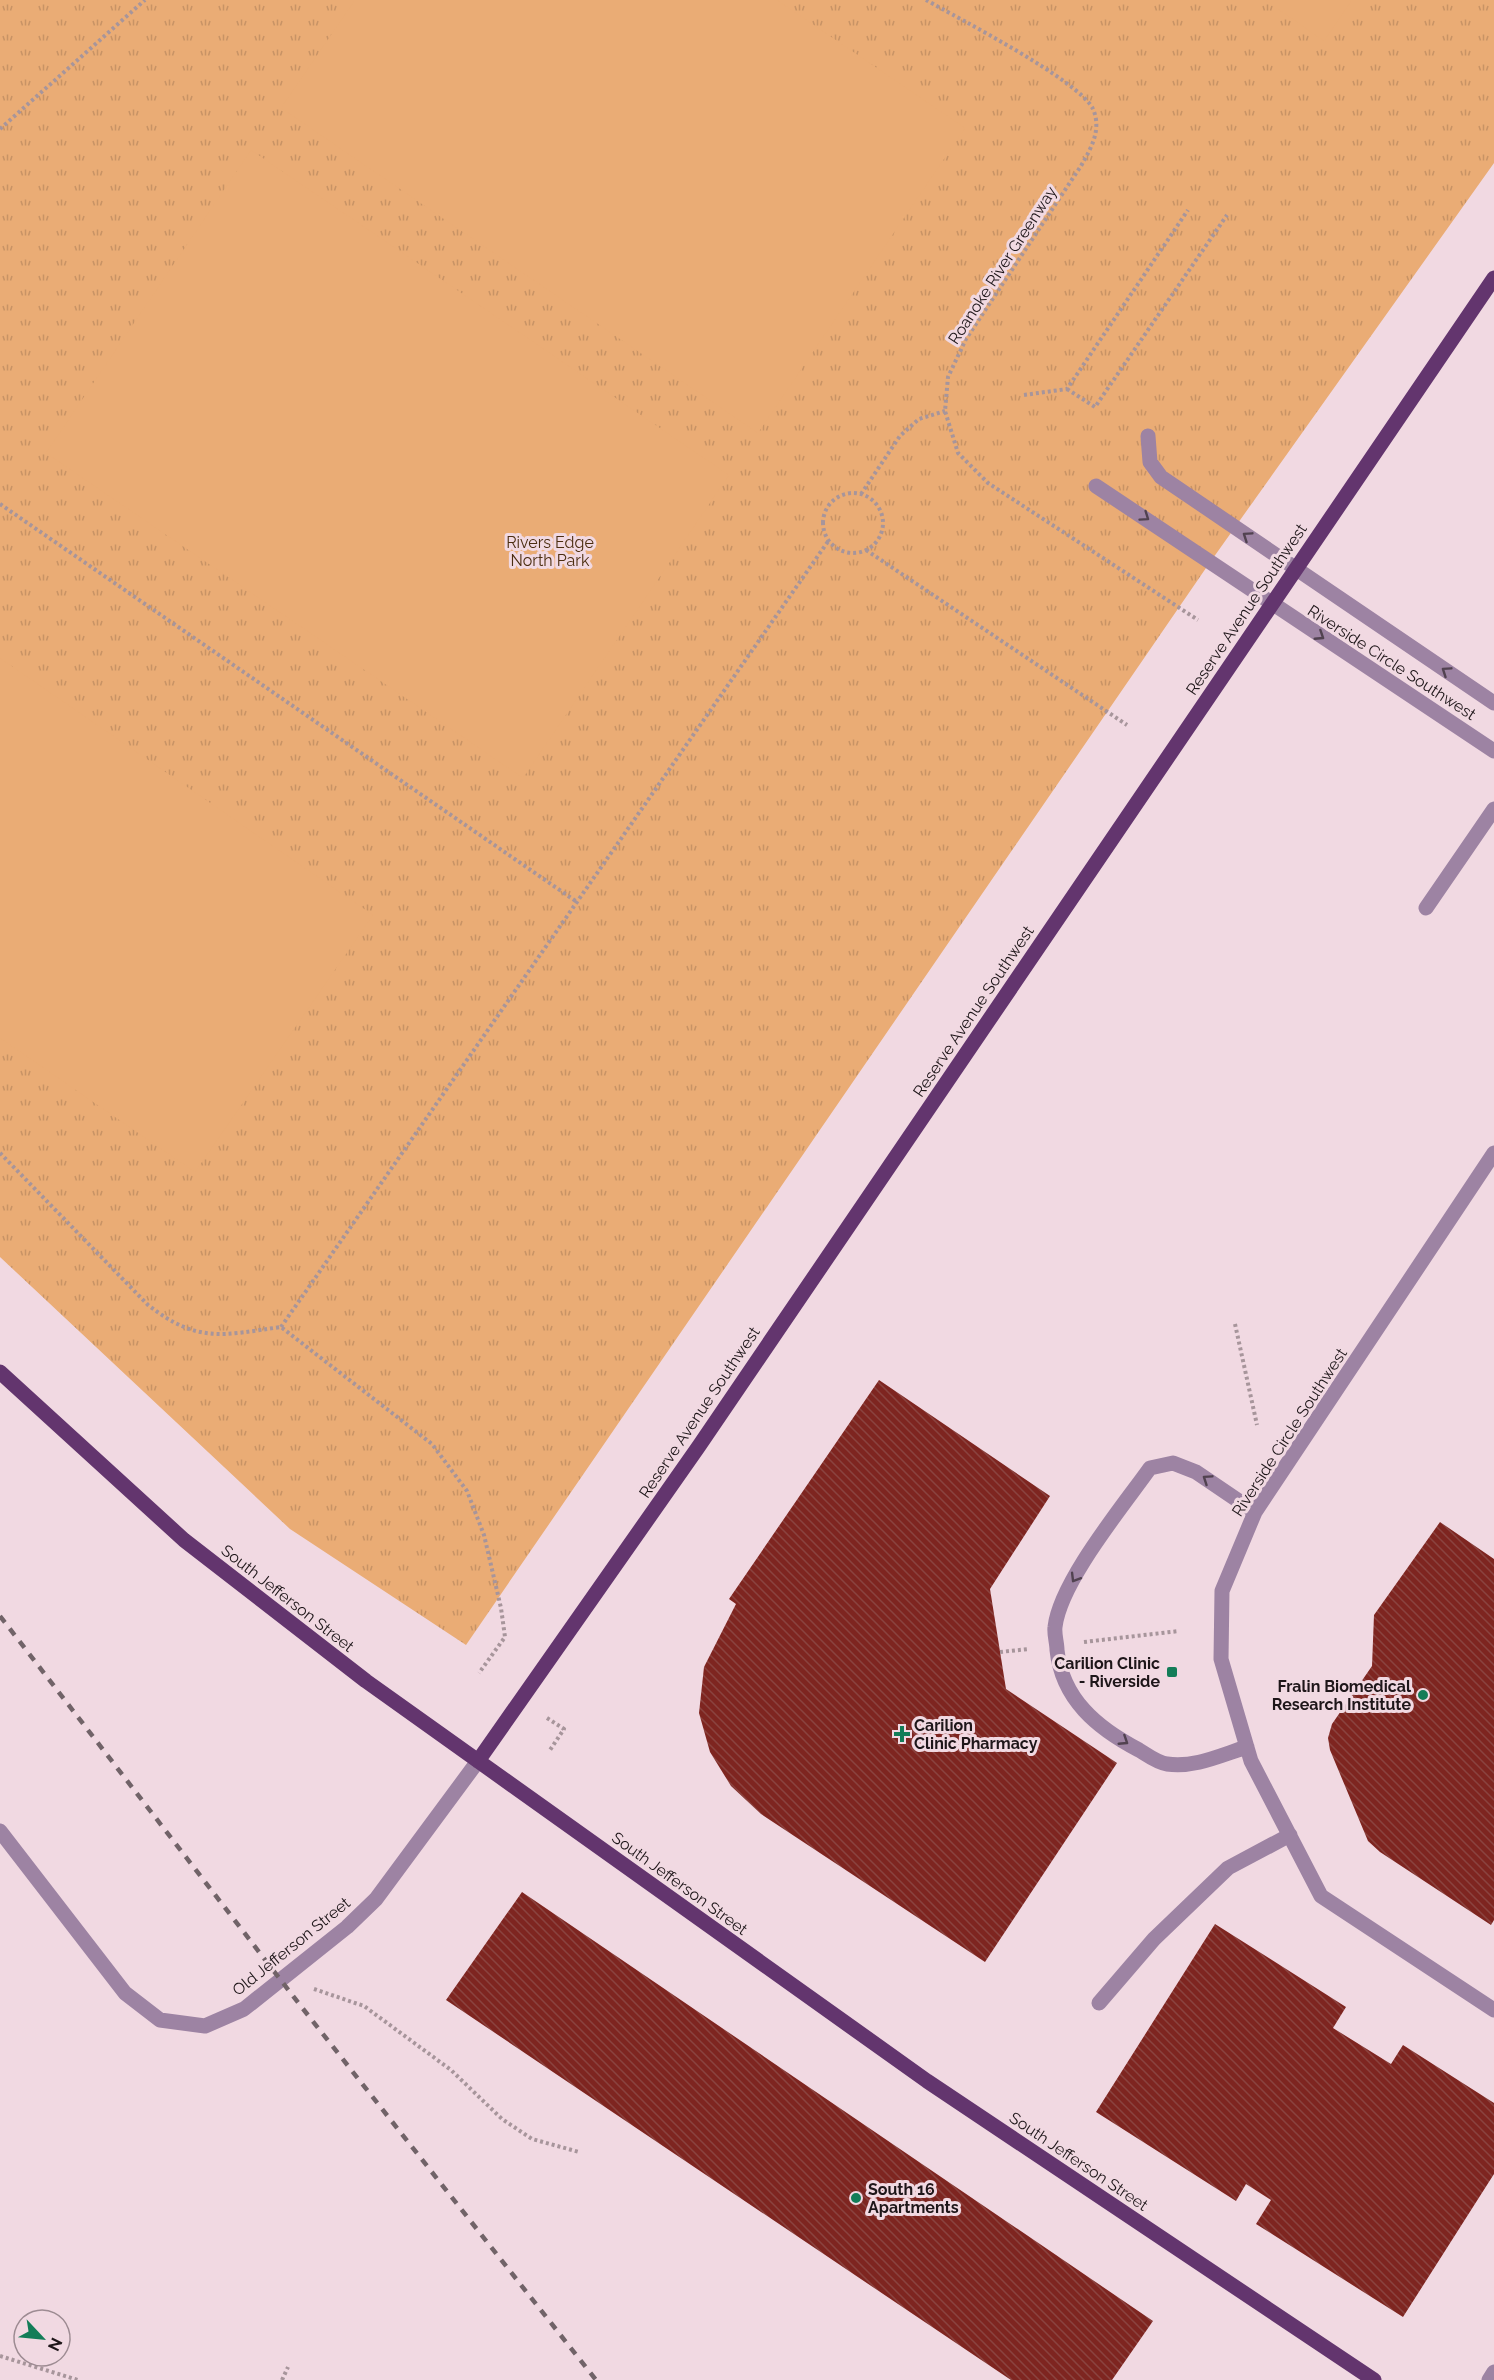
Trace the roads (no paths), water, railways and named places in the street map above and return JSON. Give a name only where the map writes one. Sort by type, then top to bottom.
[{"type":"main road","name":"Reserve Avenue Southwest","points":[[478,1761],[699,1446],[1494,278]]},
{"type":"main road","name":"South Jefferson Street","points":[[0,1372],[184,1540],[366,1681],[927,2081],[1374,2380]]},
{"type":"street","points":[[1148,436],[1150,462],[1161,477],[1494,704]]},
{"type":"street","name":"Riverside Circle Southwest","points":[[1096,486],[1494,751]]},
{"type":"street","points":[[1426,909],[1494,809]]},
{"type":"street","name":"Riverside Circle Southwest","points":[[1494,1153],[1256,1512],[1222,1591],[1221,1659],[1251,1761],[1321,1896],[1494,2010]]},
{"type":"street","points":[[1246,1746],[1190,1765],[1165,1764],[1132,1747],[1092,1720],[1070,1695],[1059,1664],[1055,1627],[1067,1593],[1087,1558],[1150,1468],[1173,1463],[1189,1469],[1256,1512]]},
{"type":"street","name":"Old Jefferson Street","points":[[0,1831],[125,1993],[160,2020],[205,2026],[244,2009],[347,1927],[376,1899],[478,1761]]},
{"type":"street","points":[[1099,2003],[1154,1939],[1228,1868],[1290,1835]]},
{"type":"street","points":[[1489,2380],[1494,2372]]},
{"type":"railway","points":[[0,1616],[300,2005],[596,2380]]},
{"type":"place","name":"Carilion Clinic - Riverside","points":[[1172,1672]]},
{"type":"place","name":"Fralin Biomedical Research Institute","points":[[1423,1695]]},
{"type":"place","name":"Carilion Clinic Pharmacy","points":[[902,1734]]},
{"type":"place","name":"South 16 Apartments","points":[[856,2198]]},
{"type":"park label","name":"Rivers Edge North Park","points":[[550,551]]}]
